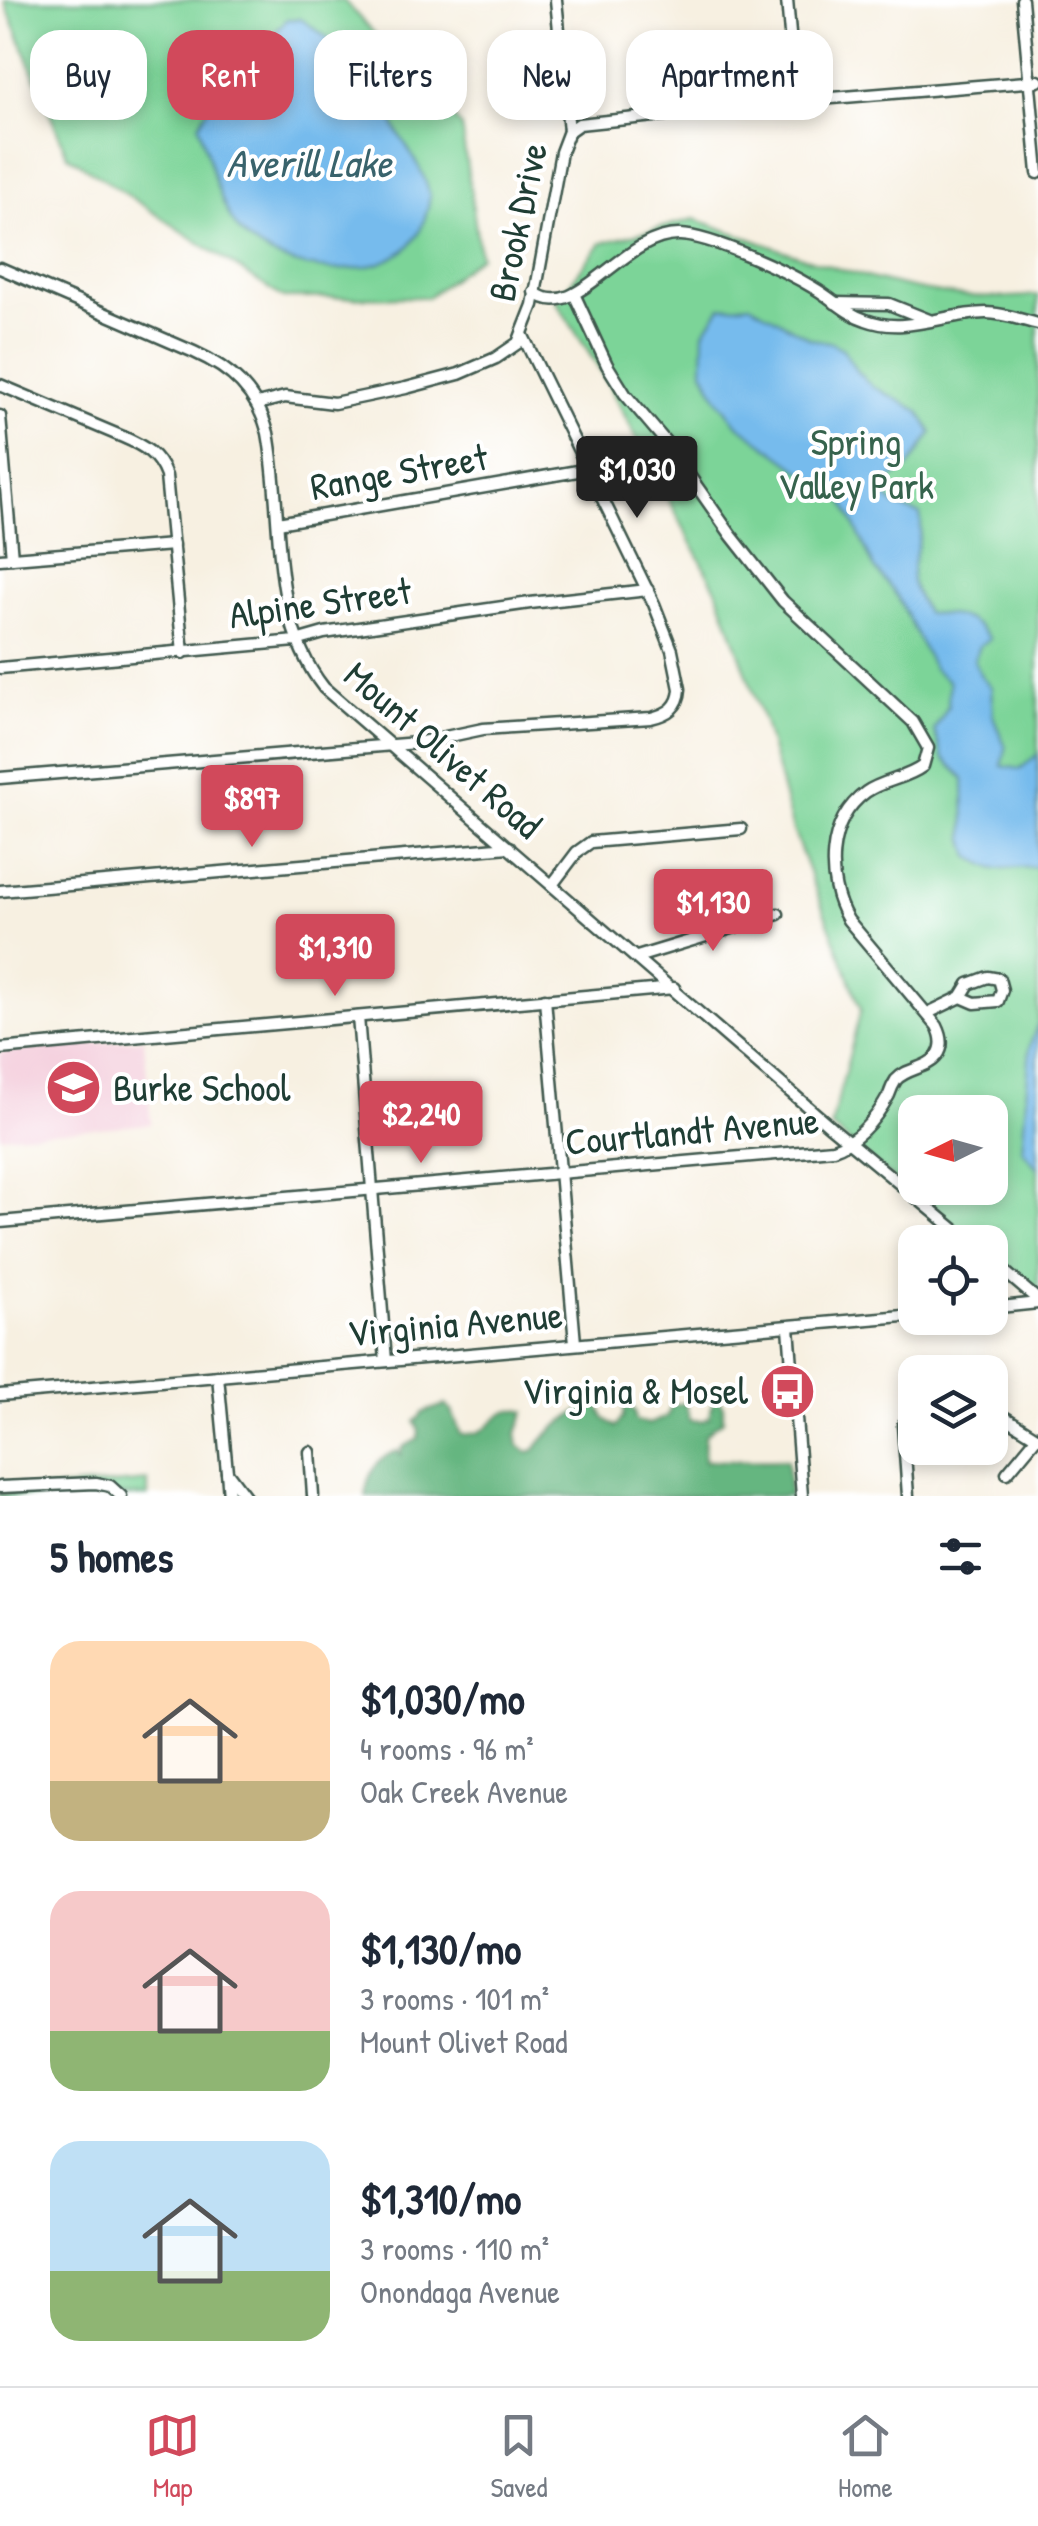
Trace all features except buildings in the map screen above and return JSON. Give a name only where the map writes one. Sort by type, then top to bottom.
[{"type":"street","points":[[556,0],[569,130]]},
{"type":"street","points":[[787,0],[790,30]]},
{"type":"street","points":[[1022,0],[1034,82],[1038,173]]},
{"type":"street","name":"Brook Drive","points":[[833,98],[1034,82]]},
{"type":"street","name":"Brook Drive","points":[[257,404],[285,397],[334,403],[406,388],[459,374],[512,348],[523,336],[556,172],[569,130],[587,122],[626,118]]},
{"type":"street","points":[[534,292],[556,301],[575,296],[634,249],[659,238],[682,235],[768,266],[816,289],[850,314],[881,325],[913,325],[989,313],[1038,324]]},
{"type":"street","name":"Mount Olivet Road","points":[[0,268],[216,362],[241,382],[257,404],[271,447],[286,606],[296,641],[324,688],[950,1225]]},
{"type":"street","points":[[575,296],[614,379],[664,440],[731,536],[798,617],[907,715],[926,742],[928,754],[923,766],[875,787],[856,801],[837,834],[834,887],[848,920],[928,1012],[941,1034],[938,1054],[929,1064],[896,1080],[851,1142]]},
{"type":"street","points":[[836,302],[889,304],[930,320]]},
{"type":"street","points":[[0,778],[429,741],[484,729],[651,718],[672,710],[679,697],[677,670],[648,590],[523,336]]},
{"type":"street","points":[[0,385],[151,451],[166,476],[183,652]]},
{"type":"street","points":[[0,416],[6,559],[173,544]]},
{"type":"street","name":"Range Street","points":[[278,523],[589,469]]},
{"type":"street","name":"Alpine Street","points":[[0,668],[296,641],[324,633],[530,603],[648,590]]},
{"type":"street","points":[[552,885],[591,842],[741,829]]},
{"type":"street","points":[[0,891],[508,847]]},
{"type":"street","points":[[637,957],[778,914]]},
{"type":"street","points":[[0,1048],[674,988]]},
{"type":"street","points":[[928,1012],[961,997]]},
{"type":"street","points":[[545,1000],[574,1344]]},
{"type":"street","points":[[358,1017],[386,1361]]},
{"type":"street","name":"Courtlandt Avenue","points":[[0,1222],[833,1149],[851,1142]]},
{"type":"street","points":[[1008,1275],[1038,1302]]},
{"type":"street","points":[[1008,1306],[1038,1302]]},
{"type":"street","name":"Virginia Avenue","points":[[0,1395],[898,1317]]},
{"type":"street","points":[[789,1327],[802,1496]]},
{"type":"street","points":[[218,1376],[229,1496]]},
{"type":"street","points":[[1006,1473],[1038,1438],[1008,1419]]},
{"type":"street","points":[[310,1452],[313,1496]]},
{"type":"street","points":[[906,1465],[908,1496]]},
{"type":"street","points":[[227,1472],[246,1496]]},
{"type":"street","points":[[0,1487],[96,1483],[110,1486],[121,1496]]},
{"type":"shaded area","name":"Burke School","points":[[144,1039],[151,1124],[0,1136],[0,1052]]},
{"type":"green space","points":[[4,0],[343,0],[371,30],[314,30],[314,120],[455,120],[461,126],[480,256],[428,297],[283,298],[67,155],[53,120],[147,120],[147,30],[30,30],[30,64]]},
{"type":"green space","name":"Spring Valley Park","points":[[694,219],[820,263],[907,287],[995,298],[1038,295],[1038,1300],[1008,1275],[1008,1225],[949,1225],[925,1205],[1008,1205],[1008,1095],[898,1095],[898,1183],[831,1127],[861,1009],[793,830],[764,722],[718,593],[606,380],[556,301],[601,243]]},
{"type":"green space","points":[[718,1398],[723,1406],[723,1420],[705,1435],[704,1461],[787,1460],[790,1496],[366,1496],[368,1481],[379,1462],[398,1451],[401,1455],[403,1447],[418,1439],[415,1422],[424,1412],[445,1405],[452,1411],[461,1435],[479,1432],[510,1410],[525,1412],[517,1433],[519,1445],[528,1452],[590,1404],[598,1405],[605,1419],[616,1427],[624,1406],[634,1410],[636,1421],[649,1424],[667,1417],[671,1406],[685,1403],[690,1420],[701,1421],[709,1418],[713,1400]]},
{"type":"green space","points":[[148,1481],[148,1496],[0,1496],[0,1493]]},
{"type":"water","name":"Averill Lake","points":[[287,19],[301,19],[316,30],[314,120],[392,120],[424,177],[429,197],[423,223],[410,245],[389,260],[362,268],[333,269],[275,256],[252,243],[235,225],[223,202],[199,125],[202,120],[294,120],[294,30],[277,30]]},
{"type":"water","points":[[750,304],[811,339],[843,349],[857,372],[872,386],[919,411],[932,433],[908,468],[885,483],[887,498],[898,507],[920,514],[921,531],[912,581],[926,613],[962,617],[990,639],[979,646],[974,660],[991,687],[993,716],[1006,748],[1002,766],[1020,769],[1038,754],[1038,867],[994,869],[970,857],[965,839],[964,778],[943,758],[934,730],[948,707],[949,682],[933,668],[897,596],[874,567],[844,502],[738,425],[703,370],[704,332],[721,307]]},
{"type":"water","points":[[1038,1022],[1038,1169],[1022,1149],[1030,1046]]},
{"type":"place","name":"Burke School","points":[[74,1088]]},
{"type":"place","name":"Virginia & Mosel","points":[[787,1391]]}]
